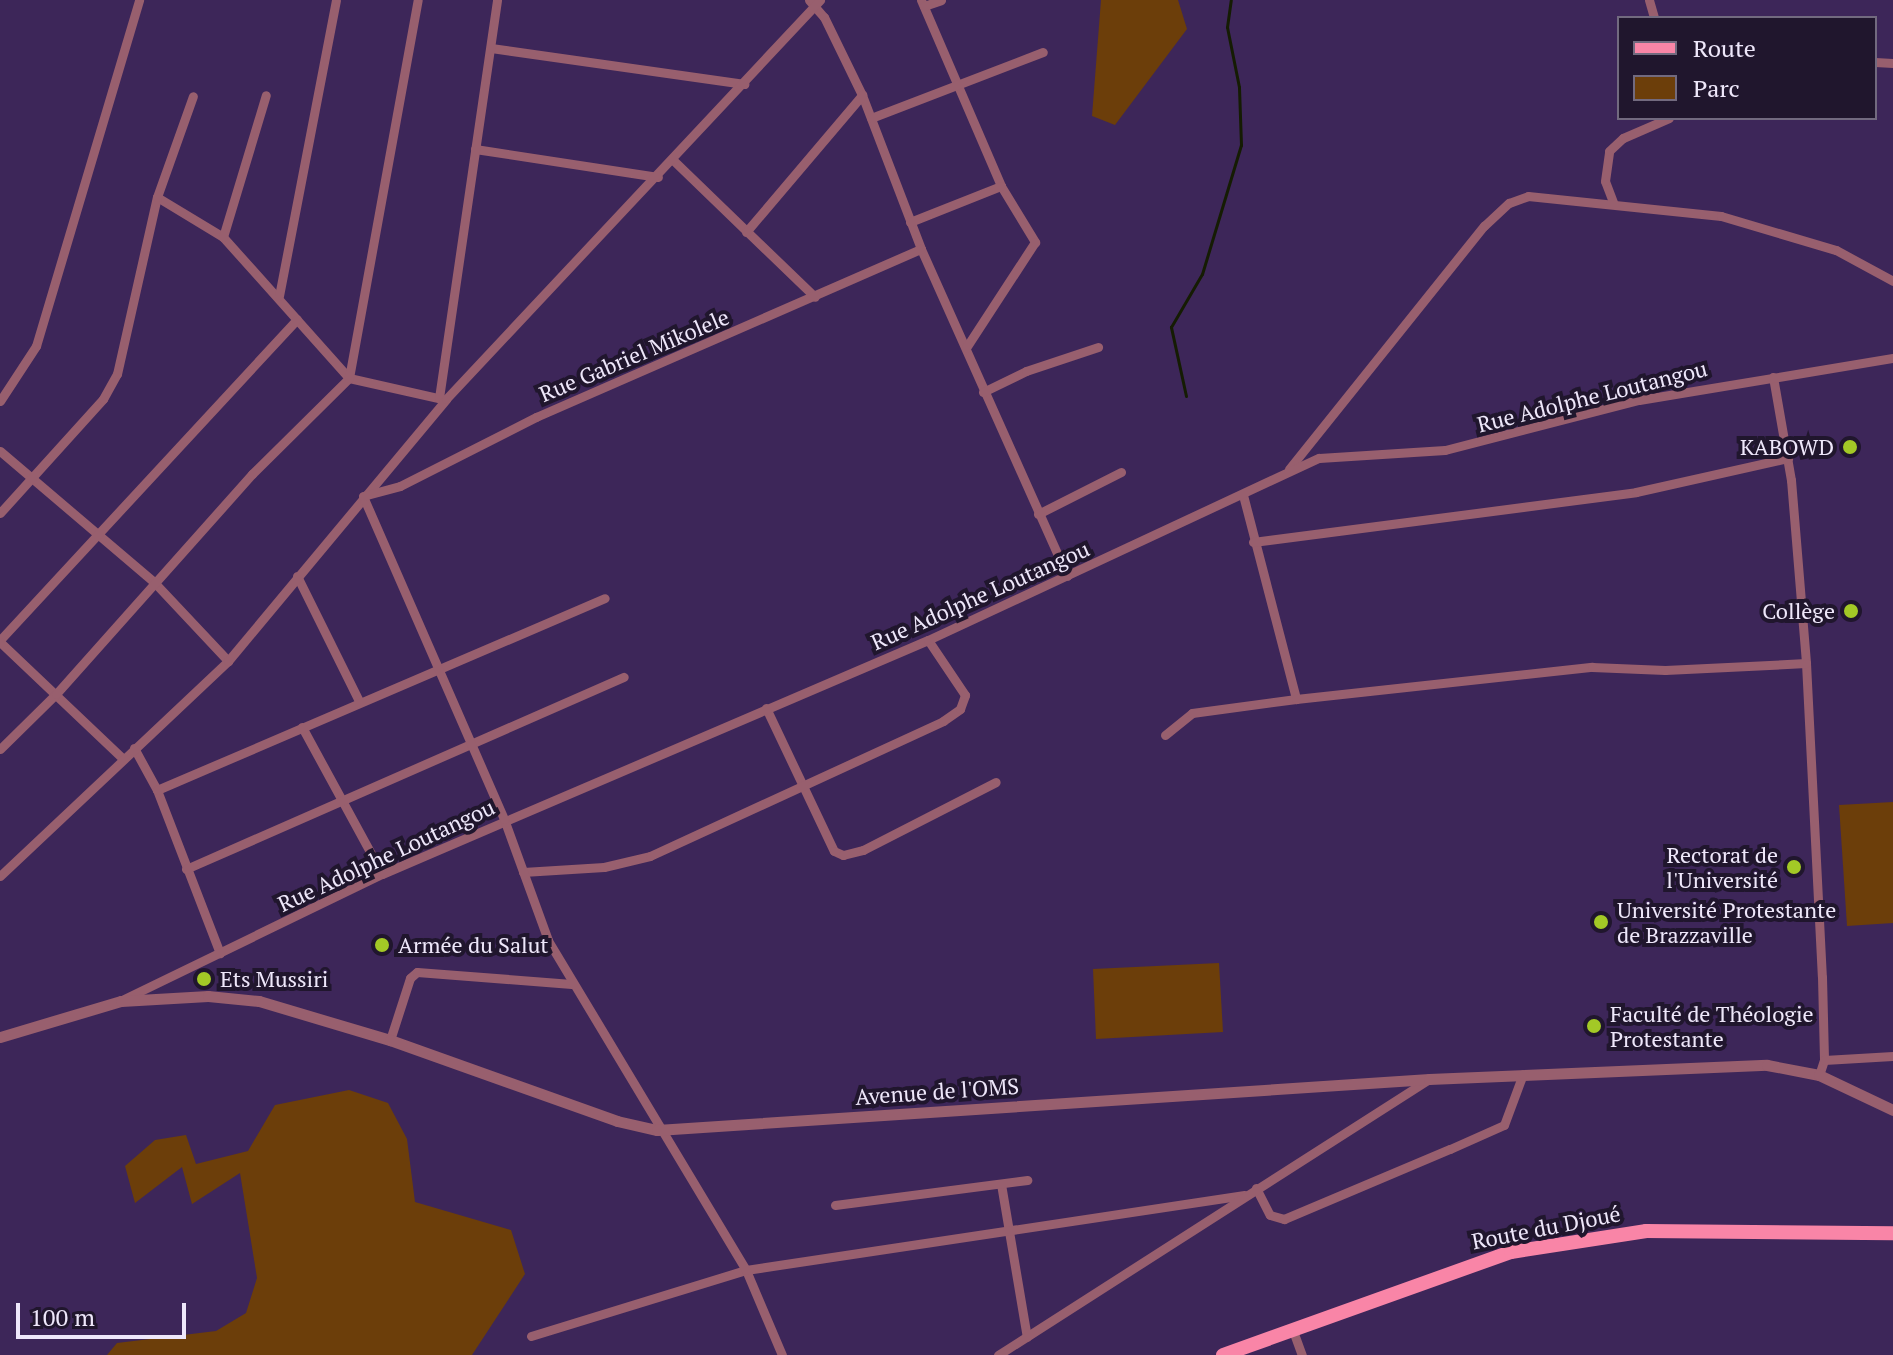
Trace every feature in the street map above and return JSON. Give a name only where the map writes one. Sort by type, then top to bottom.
[{"type":"main road","name":"Route du Djoué","points":[[1223,1355],[1457,1267],[1593,1237],[1715,1229],[1893,1233]]},
{"type":"street","points":[[0,401],[36,346],[139,0]]},
{"type":"street","points":[[279,296],[336,0]]},
{"type":"street","points":[[0,749],[56,694],[153,581],[349,378],[418,0]]},
{"type":"street","points":[[442,399],[497,1],[485,0]]},
{"type":"street","points":[[941,0],[922,3],[1001,186],[1035,242],[966,348]]},
{"type":"street","points":[[0,876],[121,757],[228,661],[442,399],[658,177],[815,2],[862,95],[921,249],[1067,576]]},
{"type":"street","points":[[491,48],[744,84]]},
{"type":"street","points":[[871,118],[1043,52]]},
{"type":"street","points":[[223,237],[266,95]]},
{"type":"street","points":[[746,232],[862,95]]},
{"type":"street","points":[[0,513],[103,399],[117,374],[157,197],[193,96]]},
{"type":"street","points":[[1613,202],[1605,181],[1609,151],[1623,138],[1664,120]]},
{"type":"street","points":[[475,149],[658,177]]},
{"type":"street","points":[[673,160],[815,297]]},
{"type":"street","points":[[910,222],[1001,186]]},
{"type":"street","points":[[1289,469],[1484,226],[1509,203],[1528,196],[1613,202],[1721,216],[1836,250],[1893,281]]},
{"type":"street","points":[[157,197],[223,237],[279,296],[349,378],[442,399]]},
{"type":"street","name":"Rue Gabriel Mikolele","points":[[363,496],[400,486],[536,417],[921,249]]},
{"type":"street","points":[[121,757],[0,641],[297,319]]},
{"type":"street","points":[[983,392],[1026,371],[1098,347]]},
{"type":"street","name":"Rue Adolphe Loutangou","points":[[121,1001],[382,874],[504,819],[928,640],[1243,495],[1289,469],[1355,453],[1445,450],[1639,400],[1893,358]]},
{"type":"street","points":[[1773,377],[1788,458],[1806,663],[1824,1060],[1819,1075]]},
{"type":"street","points":[[0,451],[153,581],[228,661]]},
{"type":"street","points":[[1253,542],[1636,492],[1788,458]]},
{"type":"street","points":[[1038,514],[1121,472]]},
{"type":"street","points":[[1243,495],[1296,699]]},
{"type":"street","points":[[363,496],[504,819],[548,940],[657,1130],[746,1270],[782,1355]]},
{"type":"street","points":[[297,576],[359,701]]},
{"type":"street","points":[[157,790],[438,666],[605,598]]},
{"type":"street","points":[[523,872],[628,864],[802,787],[960,709],[965,695],[959,679],[928,640]]},
{"type":"street","points":[[1165,735],[1192,713],[1296,699],[1592,667],[1665,670],[1806,663]]},
{"type":"street","points":[[186,869],[470,741],[565,706],[624,677]]},
{"type":"street","points":[[766,708],[834,851],[843,855],[863,850],[996,782]]},
{"type":"street","points":[[302,727],[382,874]]},
{"type":"street","points":[[134,748],[157,790],[220,953]]},
{"type":"street","points":[[390,1040],[410,978],[417,972],[572,984]]},
{"type":"street","name":"Avenue de l'OMS","points":[[0,1037],[121,1001],[208,996],[259,1001],[390,1040],[557,1101],[657,1130],[1429,1079],[1767,1065],[1819,1075],[1893,1110]]},
{"type":"street","points":[[1824,1060],[1893,1056]]},
{"type":"street","points":[[1256,1188],[1270,1215],[1284,1219],[1450,1149],[1504,1125],[1523,1074]]},
{"type":"street","points":[[998,1355],[1429,1079]]},
{"type":"street","points":[[835,1205],[1027,1180]]},
{"type":"street","points":[[1001,1184],[1027,1337]]},
{"type":"street","points":[[531,1336],[746,1270],[1244,1195]]},
{"type":"street","points":[[1292,1328],[1302,1355]]},
{"type":"green space","points":[[1101,0],[1178,0],[1187,29],[1115,125],[1092,116]]},
{"type":"green space","points":[[1893,802],[1893,923],[1847,926],[1839,805]]},
{"type":"green space","points":[[1219,963],[1223,1032],[1096,1039],[1093,969]]},
{"type":"green space","points":[[349,1090],[388,1103],[407,1139],[415,1202],[511,1230],[525,1274],[472,1355],[107,1355],[117,1343],[216,1331],[246,1313],[257,1278],[240,1173],[192,1204],[182,1167],[135,1203],[125,1166],[155,1140],[186,1135],[196,1164],[248,1151],[275,1105]]},
{"type":"waterway","points":[[1186,396],[1171,327],[1202,274],[1241,145],[1239,87],[1227,27],[1231,0]]},
{"type":"place","name":"KABOWD","points":[[1850,447]]},
{"type":"place","name":"Collège","points":[[1851,611]]},
{"type":"place","name":"Rectorat de l'Université","points":[[1794,867]]},
{"type":"place","name":"Université Protestante de Brazzaville","points":[[1601,922]]},
{"type":"place","name":"Armée du Salut","points":[[382,945]]},
{"type":"place","name":"Ets Mussiri","points":[[204,979]]},
{"type":"place","name":"Faculté de Théologie Protestante","points":[[1594,1026]]}]
